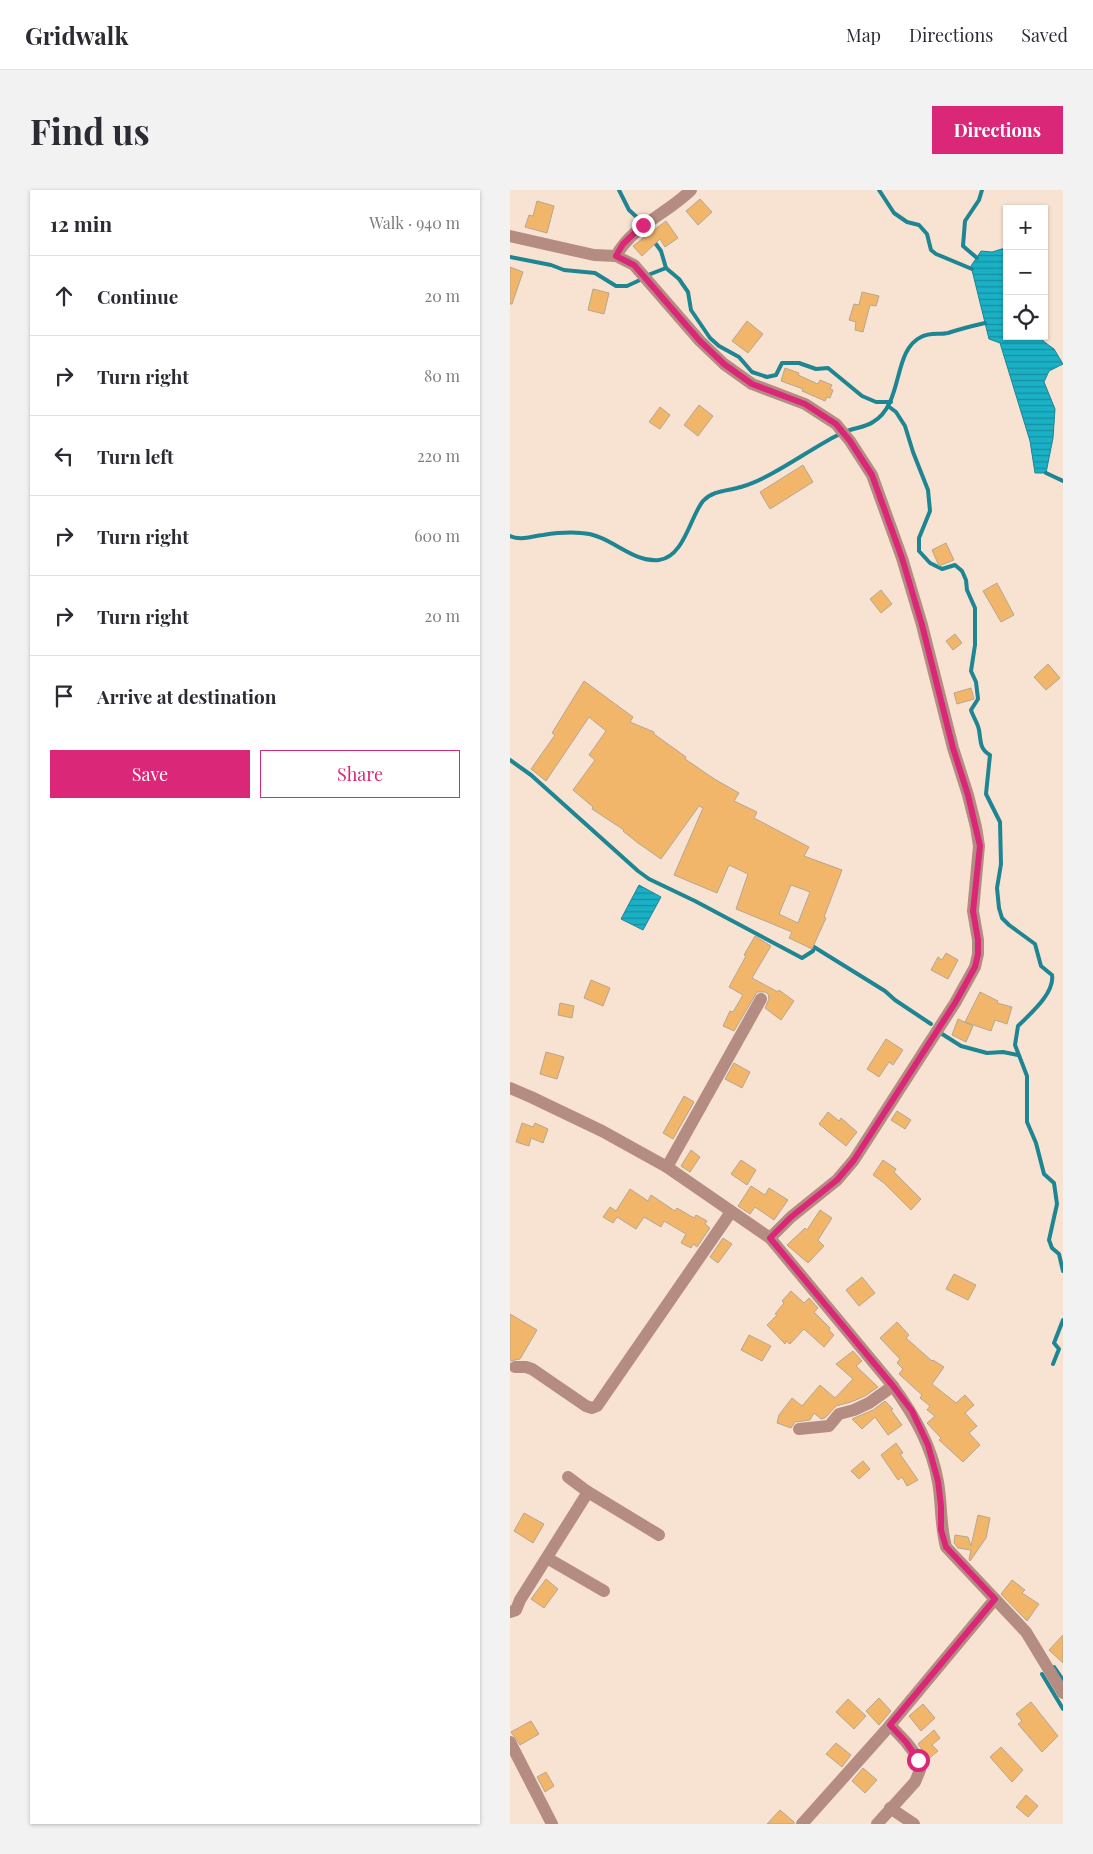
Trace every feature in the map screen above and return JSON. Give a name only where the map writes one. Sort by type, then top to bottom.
[{"type":"street","points":[[616,256],[623,244],[643,225],[691,190]]},
{"type":"street","points":[[510,236],[594,255],[616,256],[634,265],[700,341],[724,364],[752,384],[805,404],[836,424],[850,441],[872,475],[902,558],[919,615],[953,748],[968,795],[980,846],[973,911],[978,940],[978,954],[975,967],[955,1003],[854,1160],[837,1180],[791,1217],[770,1238]]},
{"type":"street","points":[[667,1167],[761,999]]},
{"type":"street","points":[[510,1088],[602,1131],[667,1167],[770,1238],[912,1411],[928,1445],[938,1481],[941,1530],[946,1547],[1026,1632],[1063,1692]]},
{"type":"street","points":[[512,1368],[526,1366],[586,1406],[592,1408],[597,1406],[731,1212]]},
{"type":"street","points":[[799,1429],[829,1426],[839,1414],[870,1403],[893,1386]]},
{"type":"street","points":[[568,1478],[659,1535]]},
{"type":"street","points":[[510,1612],[516,1610],[520,1600],[588,1492]]},
{"type":"street","points":[[547,1558],[604,1591]]},
{"type":"street","points":[[802,1824],[890,1725],[995,1599]]},
{"type":"street","points":[[877,1824],[915,1782],[920,1770],[918,1760],[906,1742],[890,1725]]},
{"type":"street","points":[[510,1742],[552,1824]]},
{"type":"street","points":[[890,1808],[914,1824]]},
{"type":"water","points":[[1003,249],[1003,340],[1043,340],[1054,349],[1063,364],[1049,371],[1044,382],[1055,409],[1053,438],[1046,473],[1035,473],[1030,441],[1000,343],[989,339],[971,266],[981,251],[992,252]]},
{"type":"water","points":[[639,885],[661,897],[643,930],[621,919]]},
{"type":"building","points":[[700,199],[712,212],[698,225],[686,211]]},
{"type":"building","points":[[537,201],[554,206],[547,233],[525,227],[529,215],[533,216]]},
{"type":"building","points":[[666,221],[678,238],[665,247],[660,239],[642,256],[633,246]]},
{"type":"building","points":[[510,267],[523,272],[512,304],[510,304]]},
{"type":"building","points":[[593,289],[609,293],[604,314],[588,310]]},
{"type":"building","points":[[862,292],[879,296],[876,306],[870,305],[863,332],[855,330],[856,322],[849,320],[854,304],[859,305]]},
{"type":"building","points":[[747,321],[763,334],[748,353],[732,341]]},
{"type":"building","points":[[785,368],[799,373],[798,375],[818,384],[820,380],[832,385],[830,389],[833,390],[830,398],[827,397],[825,401],[802,391],[803,389],[781,381]]},
{"type":"building","points":[[699,405],[713,416],[698,436],[684,425]]},
{"type":"building","points":[[660,407],[670,415],[660,429],[649,422]]},
{"type":"building","points":[[803,465],[813,482],[770,509],[760,492]]},
{"type":"building","points":[[946,543],[954,560],[939,566],[932,550]]},
{"type":"building","points":[[997,583],[1014,615],[1001,622],[983,591]]},
{"type":"building","points":[[881,590],[892,604],[881,613],[870,599]]},
{"type":"building","points":[[955,634],[962,643],[953,650],[946,641]]},
{"type":"building","points":[[1048,664],[1060,678],[1046,690],[1034,677]]},
{"type":"building","points":[[584,681],[633,717],[630,722],[654,732],[654,734],[686,757],[685,759],[739,793],[734,801],[757,812],[754,818],[809,847],[804,856],[842,870],[824,917],[826,918],[812,949],[789,938],[792,932],[736,909],[748,874],[729,865],[717,893],[674,875],[703,808],[699,806],[661,859],[638,843],[624,830],[592,809],[593,807],[573,790],[595,760],[589,755],[606,731],[589,717],[546,781],[531,769],[555,735],[552,733]],"holes":[[[791,885],[810,892],[798,923],[779,914]]]},
{"type":"building","points":[[971,688],[974,699],[957,704],[954,693]]},
{"type":"building","points":[[755,936],[771,946],[752,978],[778,992],[779,990],[794,1001],[781,1020],[765,1008],[769,999],[768,994],[757,992],[734,1031],[723,1026],[730,1011],[733,1012],[743,995],[729,987]]},
{"type":"building","points":[[946,953],[958,960],[948,979],[931,970],[938,957],[942,960]]},
{"type":"building","points":[[591,980],[610,988],[603,1006],[584,998]]},
{"type":"building","points":[[980,992],[998,1001],[997,1003],[1012,1007],[1007,1024],[995,1020],[991,1031],[965,1022]]},
{"type":"building","points":[[560,1003],[574,1006],[572,1018],[558,1015]]},
{"type":"building","points":[[958,1019],[973,1026],[966,1042],[952,1035]]},
{"type":"building","points":[[886,1039],[903,1050],[893,1065],[889,1062],[879,1077],[867,1069]]},
{"type":"building","points":[[546,1052],[564,1057],[557,1079],[540,1074]]},
{"type":"building","points":[[734,1063],[750,1072],[742,1088],[725,1079]]},
{"type":"building","points":[[684,1096],[694,1102],[673,1139],[663,1133]]},
{"type":"building","points":[[897,1111],[911,1120],[905,1129],[891,1120]]},
{"type":"building","points":[[828,1112],[839,1121],[841,1118],[857,1132],[846,1146],[819,1124]]},
{"type":"building","points":[[522,1123],[533,1127],[535,1123],[548,1129],[543,1143],[531,1138],[529,1146],[516,1142]]},
{"type":"building","points":[[691,1150],[700,1157],[690,1172],[681,1166]]},
{"type":"building","points":[[741,1160],[756,1170],[747,1185],[731,1174]]},
{"type":"building","points":[[883,1160],[896,1169],[894,1172],[921,1199],[911,1210],[884,1183],[873,1175]]},
{"type":"building","points":[[751,1186],[765,1195],[769,1188],[788,1200],[774,1220],[755,1207],[750,1214],[738,1206]]},
{"type":"building","points":[[630,1189],[648,1201],[651,1195],[675,1211],[677,1208],[694,1218],[696,1215],[707,1221],[705,1224],[710,1228],[697,1247],[693,1244],[691,1248],[681,1243],[686,1234],[664,1221],[661,1227],[644,1217],[636,1229],[617,1217],[613,1223],[603,1217],[610,1207],[616,1211]]},
{"type":"building","points":[[820,1210],[832,1218],[818,1240],[824,1246],[808,1263],[787,1245],[805,1228],[807,1230]]},
{"type":"building","points":[[723,1238],[732,1244],[718,1263],[710,1257]]},
{"type":"building","points":[[954,1274],[976,1285],[968,1300],[946,1289]]},
{"type":"building","points":[[862,1277],[875,1293],[859,1306],[846,1290]]},
{"type":"building","points":[[791,1291],[804,1303],[809,1298],[818,1308],[814,1312],[830,1328],[829,1330],[834,1335],[824,1347],[804,1329],[790,1344],[786,1341],[785,1344],[767,1325],[777,1315],[775,1314],[784,1303],[782,1301]]},
{"type":"building","points":[[510,1314],[537,1330],[520,1359],[510,1361]]},
{"type":"building","points":[[897,1322],[909,1335],[906,1338],[932,1361],[944,1367],[932,1384],[956,1403],[965,1395],[974,1405],[965,1413],[977,1426],[969,1433],[980,1445],[963,1462],[939,1440],[941,1438],[927,1423],[935,1416],[927,1410],[930,1406],[920,1398],[922,1395],[899,1374],[903,1369],[897,1363],[900,1359],[880,1338]]},
{"type":"building","points":[[749,1335],[771,1346],[762,1361],[741,1350]]},
{"type":"building","points":[[853,1351],[862,1361],[856,1366],[878,1387],[865,1396],[836,1406],[825,1418],[821,1419],[814,1413],[810,1420],[795,1422],[791,1428],[777,1423],[779,1415],[792,1398],[802,1406],[820,1385],[835,1398],[853,1379],[836,1364]]},
{"type":"building","points":[[885,1401],[893,1409],[891,1410],[902,1425],[888,1435],[875,1417],[862,1429],[852,1419],[873,1410]]},
{"type":"building","points":[[896,1443],[903,1453],[900,1454],[918,1480],[907,1486],[902,1477],[898,1480],[881,1455]]},
{"type":"building","points":[[863,1461],[870,1469],[859,1479],[851,1471]]},
{"type":"building","points":[[524,1513],[544,1524],[533,1543],[514,1531]]},
{"type":"building","points":[[978,1515],[990,1518],[986,1538],[970,1561],[971,1550],[958,1548],[954,1543],[955,1535],[968,1537],[971,1546]]},
{"type":"building","points":[[546,1579],[558,1589],[544,1608],[531,1599]]},
{"type":"building","points":[[1012,1580],[1025,1590],[1022,1593],[1039,1604],[1027,1621],[1001,1594]]},
{"type":"building","points":[[1063,1635],[1063,1663],[1049,1650]]},
{"type":"building","points":[[879,1698],[891,1711],[879,1725],[866,1711]]},
{"type":"building","points":[[848,1699],[866,1716],[854,1729],[836,1712]]},
{"type":"building","points":[[1031,1702],[1058,1736],[1042,1752],[1018,1724],[1022,1721],[1016,1714]]},
{"type":"building","points":[[923,1704],[935,1718],[921,1731],[909,1716]]},
{"type":"building","points":[[531,1721],[539,1734],[520,1745],[511,1732]]},
{"type":"building","points":[[934,1730],[940,1738],[932,1745],[938,1751],[927,1760],[918,1744]]},
{"type":"building","points":[[836,1743],[851,1755],[842,1767],[826,1754]]},
{"type":"building","points":[[1001,1747],[1023,1770],[1012,1782],[990,1757]]},
{"type":"building","points":[[863,1768],[877,1780],[865,1793],[852,1781]]},
{"type":"building","points":[[546,1772],[554,1786],[545,1792],[537,1777]]},
{"type":"building","points":[[1026,1795],[1038,1806],[1028,1817],[1016,1807]]},
{"type":"building","points":[[780,1810],[794,1822],[794,1824],[767,1824]]},
{"type":"waterway","points":[[619,190],[629,210],[641,221]]},
{"type":"waterway","points":[[879,190],[894,213],[907,222],[919,225],[927,234],[931,250],[936,254],[972,269]]},
{"type":"waterway","points":[[977,258],[963,246],[965,221],[979,200],[982,190]]},
{"type":"waterway","points":[[645,229],[661,251],[666,268],[679,279],[688,292],[691,310],[710,338],[719,346],[739,357],[752,372],[767,377],[776,375],[782,363],[799,363],[816,369],[828,368],[862,396],[876,402],[891,402]]},
{"type":"waterway","points":[[510,257],[551,265],[564,270],[595,273],[616,286],[627,286],[640,280]]},
{"type":"waterway","points":[[648,275],[666,268]]},
{"type":"waterway","points":[[847,431],[870,424],[883,414],[894,391],[901,365],[912,344],[924,335],[948,333],[985,323]]},
{"type":"waterway","points":[[888,406],[896,412],[905,426],[928,490],[930,511],[919,538],[919,551],[930,563],[942,569],[955,565],[962,571],[966,580],[967,590],[975,608],[975,645],[971,671],[976,682],[978,699],[971,710],[978,727],[982,747],[990,755],[986,794],[1000,822],[1001,864],[997,888],[999,908],[1002,918],[1035,944],[1041,966],[1052,975],[1052,982],[1046,996],[1018,1026],[1015,1045],[1027,1076],[1027,1122],[1036,1143],[1044,1174],[1054,1183],[1057,1204],[1049,1240],[1052,1248],[1059,1254],[1063,1271]]},
{"type":"waterway","points":[[510,536],[522,538],[562,533],[592,535],[639,557],[659,560],[675,552],[686,535],[698,508],[707,497],[753,483],[838,435]]},
{"type":"waterway","points":[[1046,473],[1063,481]]},
{"type":"waterway","points":[[510,760],[531,775],[649,879],[695,901],[802,958],[813,951],[814,947],[885,991],[931,1024]]},
{"type":"waterway","points":[[939,1032],[961,1046],[987,1053],[1003,1052],[1018,1055]]},
{"type":"waterway","points":[[1053,1364],[1059,1349],[1054,1343],[1063,1320]]},
{"type":"waterway","points":[[1054,1667],[1063,1680]]},
{"type":"waterway","points":[[1042,1674],[1063,1709]]},
{"type":"route","points":[[643,225],[623,244],[616,256],[634,265],[641,272],[700,341],[724,364],[752,384],[805,404],[836,424],[850,441],[872,475],[902,558],[922,625],[980,846],[973,911],[978,940],[978,954],[975,967],[955,1003],[854,1160],[837,1180],[802,1207],[770,1238],[912,1411],[928,1445],[938,1481],[941,1530],[946,1547],[995,1599],[890,1725],[906,1742],[918,1760]]}]
